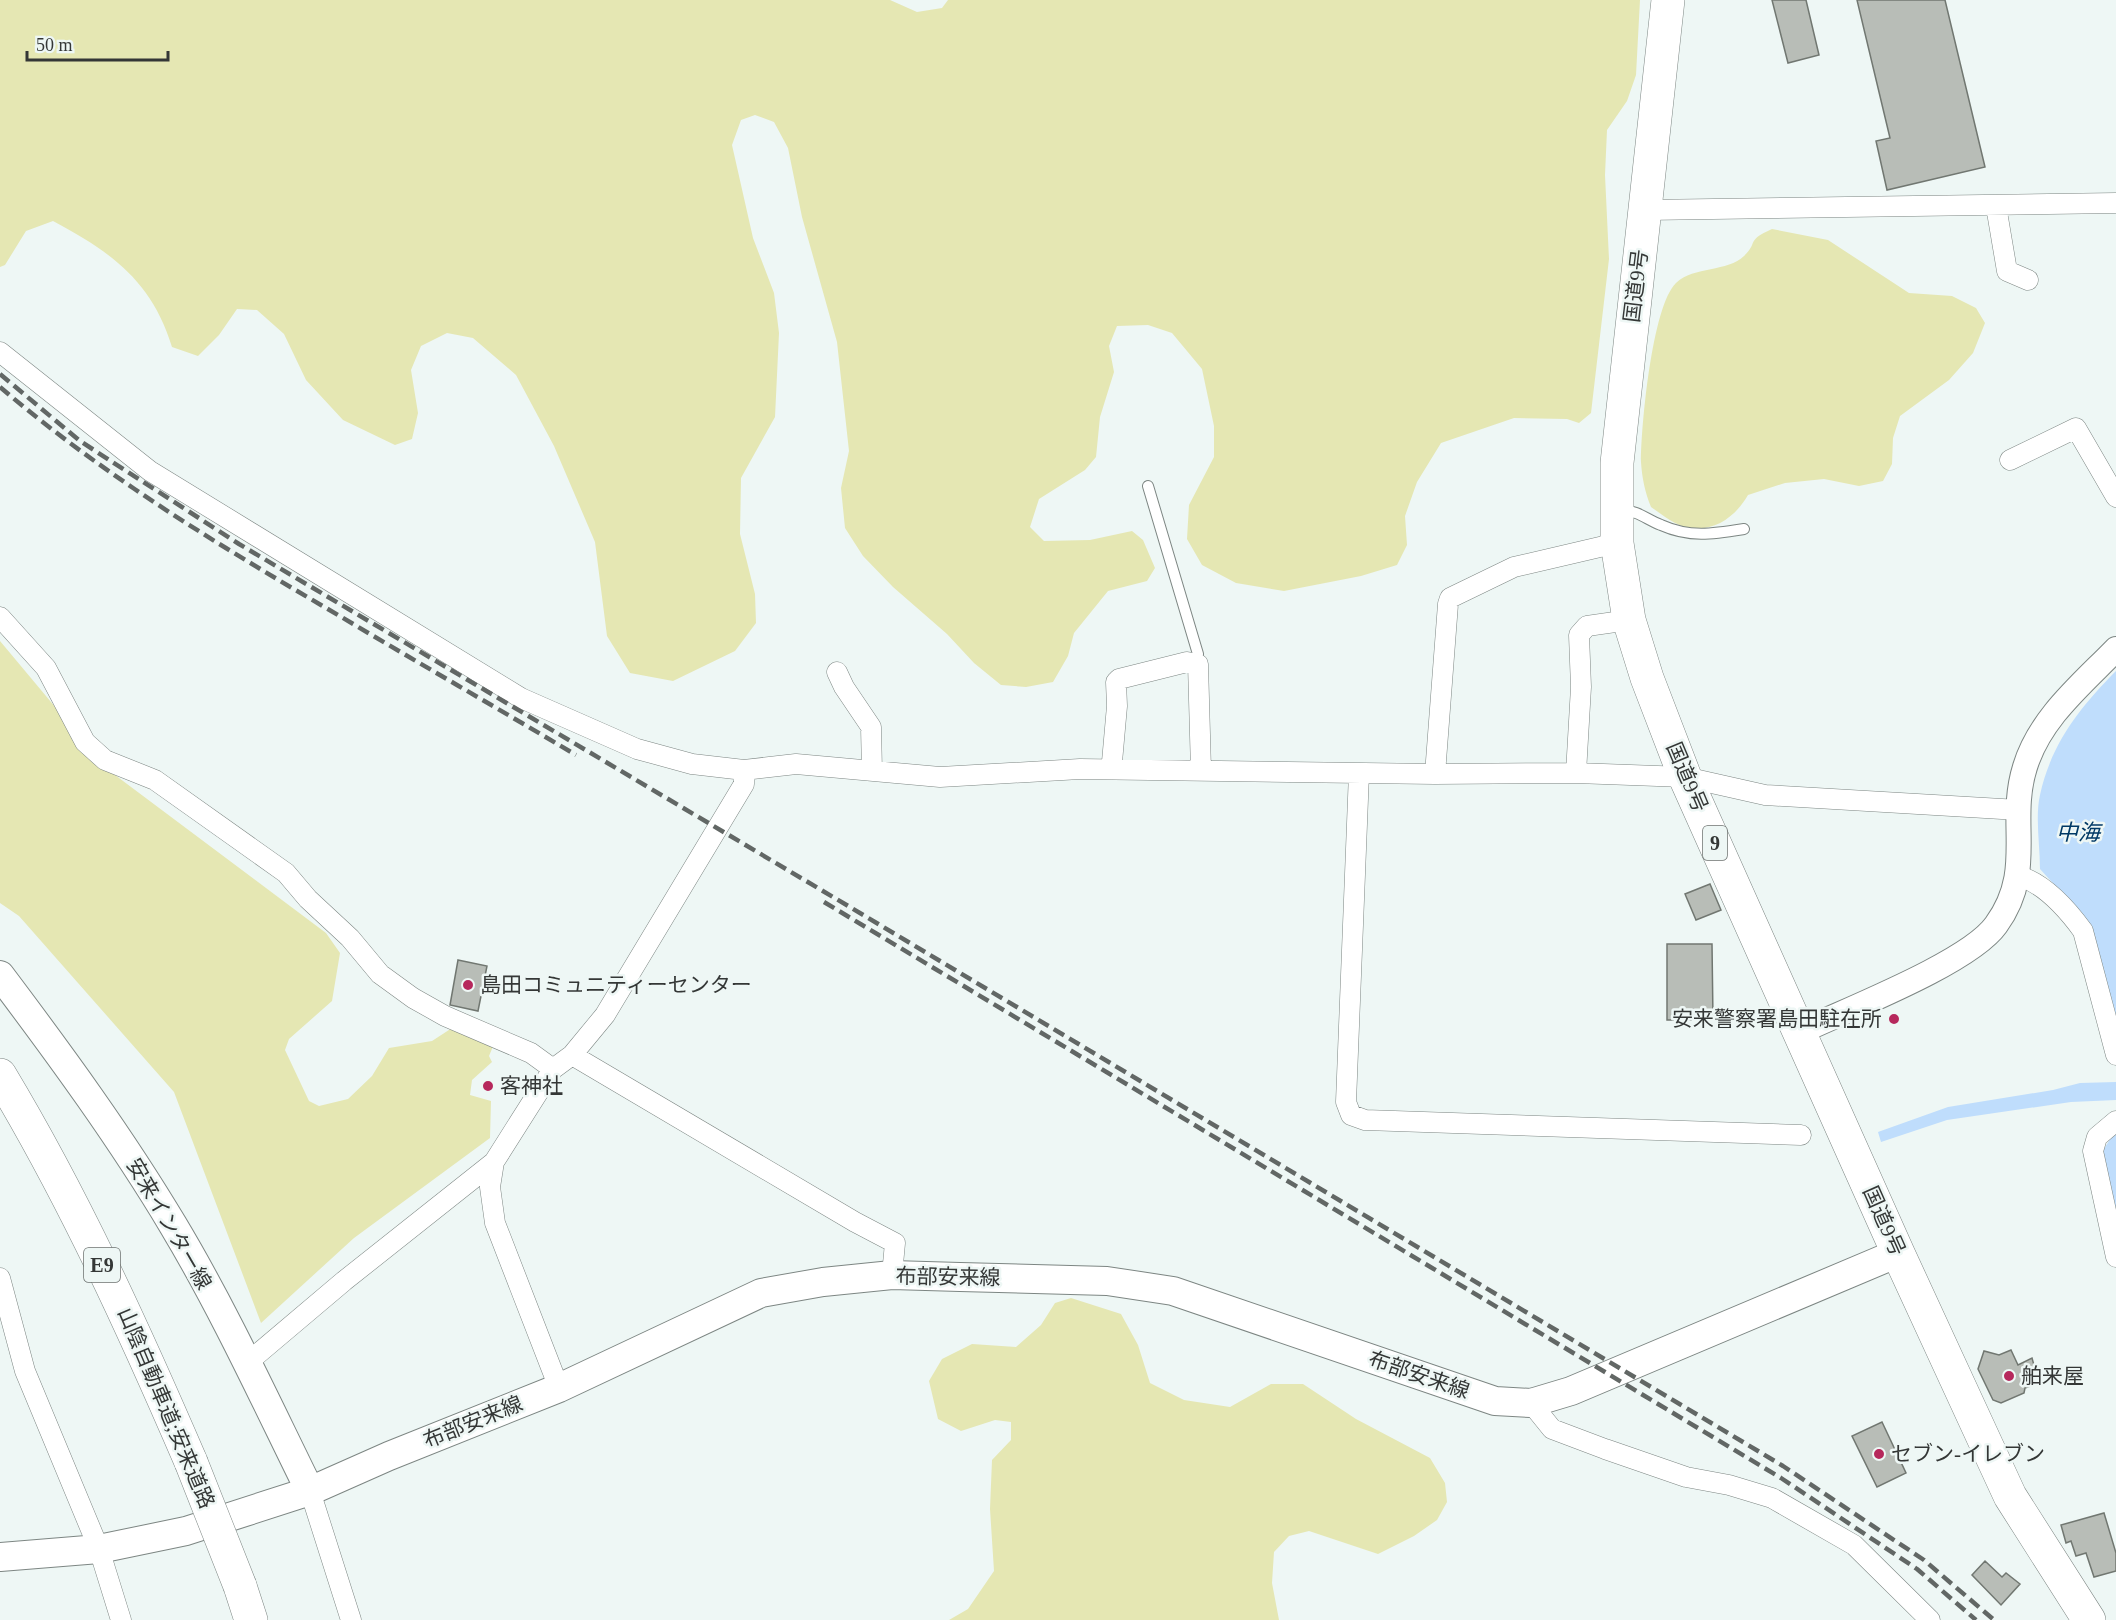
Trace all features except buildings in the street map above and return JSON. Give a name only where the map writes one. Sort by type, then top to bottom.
[{"type":"highway","name":"国道9号","points":[[1668,0],[1646,210],[1621,412],[1616,509],[1617,543],[1629,620],[1647,678],[1685,777],[2010,1496],[2089,1620]]},
{"type":"highway","name":"山陰自動車道;安来道路","points":[[0,1075],[83,1225],[140,1344],[191,1462],[251,1620]]},
{"type":"main road","name":"安来インター線","points":[[0,975],[123,1144],[174,1227],[247,1363],[310,1491]]},
{"type":"main road","name":"布部安来線","points":[[0,1557],[99,1549],[186,1531],[310,1491],[389,1456],[559,1388],[761,1293],[823,1282],[892,1275],[1107,1281],[1173,1291],[1495,1401],[1531,1403],[1571,1391],[1898,1252]]},
{"type":"street","points":[[1646,210],[1996,206],[2116,202]]},
{"type":"street","points":[[1996,206],[2007,271],[2028,280]]},
{"type":"street","points":[[0,352],[150,471],[521,698],[637,749],[692,764],[744,770],[796,764],[940,777],[1080,769],[1435,774],[1576,773],[1685,777],[1765,795],[2019,810]]},
{"type":"street","points":[[2010,460],[2076,428],[2116,497]]},
{"type":"street","points":[[1435,774],[1450,598],[1514,567],[1617,543]]},
{"type":"street","points":[[0,618],[46,668],[85,742],[105,760],[155,780],[286,873],[308,899],[350,938],[380,974],[413,998],[445,1016],[531,1053],[553,1069]]},
{"type":"street","points":[[1576,773],[1581,698],[1579,635],[1587,626],[1629,620]]},
{"type":"street","points":[[1800,1032],[1971,949],[1995,927],[2014,895],[2019,876],[2019,810],[2024,768],[2049,718],[2116,649]]},
{"type":"street","points":[[1112,762],[1117,706],[1116,682],[1119,679],[1198,659],[1202,770]]},
{"type":"street","points":[[837,672],[844,687],[871,727],[872,771]]},
{"type":"street","points":[[247,1363],[344,1281],[494,1162],[553,1069],[572,1055],[605,1014],[744,784],[744,770]]},
{"type":"street","points":[[1359,773],[1346,1102],[1351,1115],[1365,1120],[1801,1135]]},
{"type":"street","points":[[2019,876],[2038,885],[2071,914],[2083,931],[2116,1055]]},
{"type":"street","points":[[572,1055],[855,1222],[896,1243],[892,1275]]},
{"type":"street","points":[[2116,1121],[2097,1137],[2093,1151],[2116,1257]]},
{"type":"street","points":[[494,1162],[490,1187],[495,1223],[559,1388]]},
{"type":"street","points":[[0,1278],[25,1371],[99,1549],[121,1620]]},
{"type":"street","points":[[1531,1403],[1552,1429],[1686,1477],[1729,1485],[1772,1498],[1854,1545],[1930,1620]]},
{"type":"street","points":[[310,1491],[351,1620]]},
{"type":"lane","points":[[1148,486],[1198,659]]},
{"type":"lane","points":[[1616,509],[1635,511],[1658,524],[1691,535],[1707,536],[1744,529]]},
{"type":"green space","points":[[0,0],[890,0],[917,12],[942,8],[948,0],[1640,0],[1636,75],[1627,101],[1607,130],[1605,175],[1609,259],[1591,413],[1579,423],[1567,419],[1514,418],[1441,443],[1417,482],[1405,516],[1407,545],[1397,565],[1361,576],[1284,591],[1236,583],[1202,565],[1187,539],[1189,505],[1214,457],[1214,426],[1202,369],[1172,333],[1148,325],[1117,326],[1109,346],[1114,372],[1100,417],[1096,457],[1085,470],[1039,499],[1030,527],[1044,541],[1090,540],[1132,531],[1143,540],[1155,568],[1147,581],[1108,591],[1074,633],[1068,656],[1053,682],[1026,687],[1001,685],[974,663],[947,634],[893,587],[863,556],[845,528],[841,488],[849,451],[837,342],[802,217],[788,148],[774,122],[755,115],[741,120],[732,145],[753,238],[774,293],[779,333],[775,417],[741,478],[740,534],[755,594],[756,623],[735,651],[673,681],[630,673],[607,636],[595,542],[554,446],[516,375],[473,338],[447,333],[421,346],[411,370],[418,413],[412,439],[395,445],[343,420],[306,380],[284,334],[257,310],[237,309],[219,335],[198,356],[172,347],[164,324],[153,304],[127,271],[93,244],[53,221],[26,231],[5,265],[0,267]]},
{"type":"green space","points":[[1772,229],[1828,240],[1909,293],[1952,296],[1976,308],[1985,323],[1973,353],[1949,380],[1900,416],[1893,438],[1892,464],[1883,481],[1859,486],[1824,479],[1785,483],[1748,495],[1731,516],[1716,525],[1699,529],[1684,527],[1651,507],[1641,468],[1646,396],[1660,316],[1676,283],[1692,274],[1737,261],[1744,256],[1758,236]]},
{"type":"green space","points":[[0,641],[107,769],[326,933],[340,953],[332,1001],[289,1039],[285,1050],[309,1101],[319,1106],[348,1099],[372,1076],[389,1048],[432,1041],[452,1028],[494,1044],[489,1056],[492,1062],[472,1080],[470,1095],[491,1101],[490,1138],[354,1238],[261,1323],[174,1092],[19,916],[0,903]]},
{"type":"green space","points":[[1071,1298],[1121,1314],[1138,1345],[1150,1383],[1184,1400],[1230,1407],[1271,1384],[1303,1384],[1356,1419],[1430,1458],[1445,1483],[1447,1502],[1437,1520],[1414,1536],[1378,1554],[1309,1531],[1289,1536],[1274,1552],[1272,1583],[1279,1620],[949,1620],[968,1609],[994,1571],[990,1509],[992,1460],[1011,1440],[1011,1422],[995,1420],[961,1431],[938,1419],[929,1381],[942,1359],[972,1344],[1016,1347],[1041,1325],[1055,1303]]},
{"type":"water","name":"中海","points":[[2116,671],[2116,1026],[2090,924],[2040,869],[2038,822],[2040,795],[2051,759],[2059,743],[2090,698]]},
{"type":"water","points":[[2116,1082],[2116,1100],[2071,1102],[1947,1120],[1881,1142],[1878,1132],[1948,1107],[2053,1090],[2080,1083]]},
{"type":"water","points":[[2116,1130],[2116,1224],[2100,1155]]},
{"type":"railway","points":[[0,374],[80,441],[239,544],[1783,1466],[1924,1560],[1994,1620]]},
{"type":"railway","points":[[0,387],[80,450],[207,536],[576,755]]},
{"type":"railway","points":[[824,902],[1781,1478],[1917,1569],[1976,1620]]},
{"type":"place","name":"島田コミュニティーセンター","points":[[468,985]]},
{"type":"place","name":"安来警察署島田駐在所","points":[[1894,1019]]},
{"type":"place","name":"客神社","points":[[488,1086]]},
{"type":"place","name":"舶来屋","points":[[2009,1376]]},
{"type":"place","name":"セブン-イレブン","points":[[1879,1454]]}]
